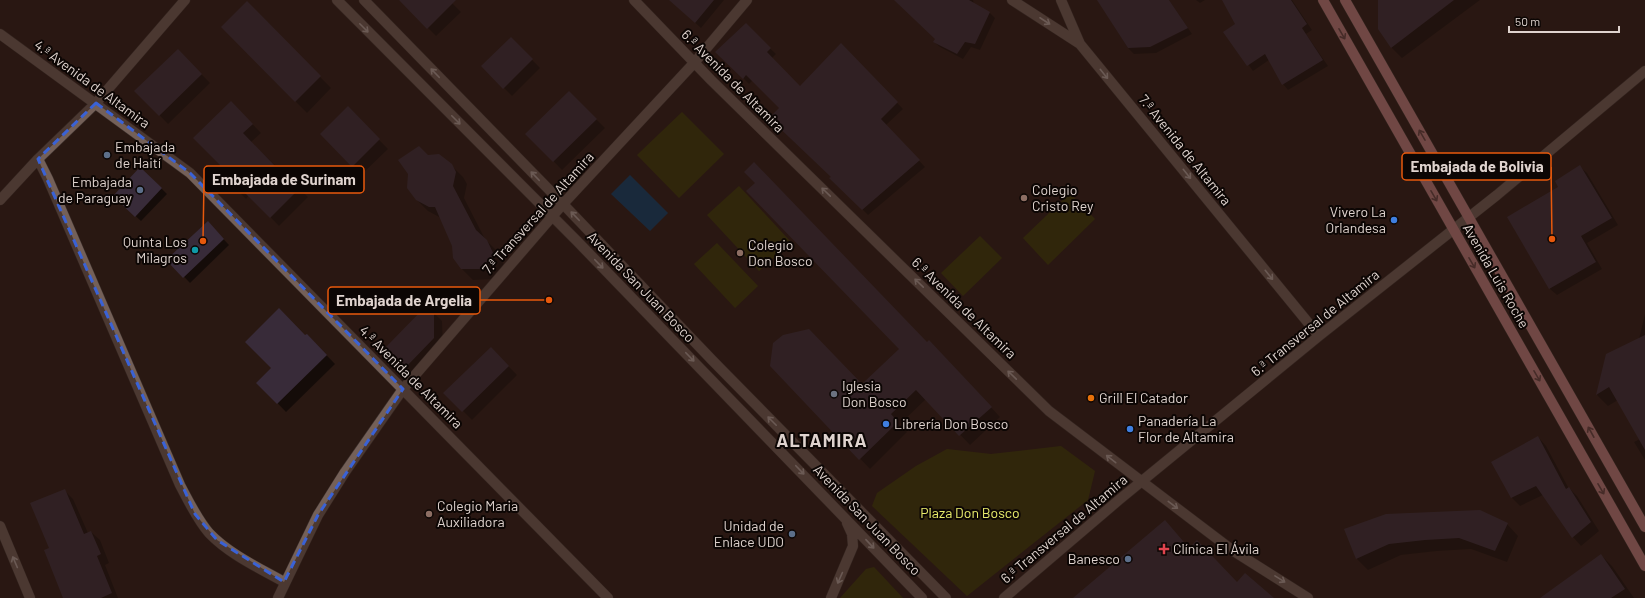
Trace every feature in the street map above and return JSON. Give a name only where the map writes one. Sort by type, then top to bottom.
[{"type":"main road","name":"Avenida Luis Roche","points":[[1323,0],[1645,566]]},
{"type":"main road","name":"Avenida Luis Roche","points":[[1345,0],[1645,527]]},
{"type":"street","points":[[0,200],[38,159],[96,103],[185,0]]},
{"type":"street","name":"Avenida San Juan Bosco","points":[[337,0],[552,216],[844,515],[922,598]]},
{"type":"street","name":"Avenida San Juan Bosco","points":[[364,0],[563,204],[712,360],[946,598]]},
{"type":"street","name":"6.ª Avenida de Altamira","points":[[634,0],[694,63],[1049,411],[1232,550],[1308,598]]},
{"type":"street","name":"7.ª Transversal de Altamira","points":[[278,598],[284,582],[318,515],[345,472],[403,389],[552,216],[694,63],[746,0]]},
{"type":"street","name":"7.ª Avenida de Altamira","points":[[1012,0],[1080,44],[1319,336]]},
{"type":"street","points":[[1061,0],[1080,44]]},
{"type":"street","name":"4.ª Avenida de Altamira","points":[[0,34],[190,173],[608,598]]},
{"type":"street","name":"6.ª Transversal de Altamira","points":[[1004,598],[1319,336],[1469,217],[1645,71]]},
{"type":"street","points":[[38,159],[180,485],[195,514],[216,540],[246,560],[284,582]]},
{"type":"street","points":[[831,598],[853,546],[852,534],[844,515]]},
{"type":"street","points":[[0,526],[30,598]]},
{"type":"highlighted area","points":[[96,103],[190,173],[403,389],[318,515],[284,582],[217,540],[195,514],[38,159]]},
{"type":"green space","points":[[682,112],[724,154],[679,198],[637,155]]},
{"type":"green space","points":[[739,186],[791,242],[759,271],[707,215]]},
{"type":"green space","points":[[1070,193],[1095,219],[1048,265],[1023,238]]},
{"type":"green space","points":[[980,236],[1002,258],[963,296],[941,273]]},
{"type":"green space","points":[[717,243],[758,286],[735,308],[694,264]]},
{"type":"green space","name":"Plaza Don Bosco","points":[[1061,446],[1095,471],[1088,500],[967,596],[872,506],[877,493],[916,466],[947,449],[991,454]]},
{"type":"green space","points":[[874,567],[903,598],[840,598],[866,569]]},
{"type":"water","points":[[630,175],[668,213],[650,231],[611,194]]},
{"type":"building","points":[[399,0],[456,0],[427,29]]},
{"type":"building","points":[[669,0],[714,0],[695,23]]},
{"type":"building","points":[[894,0],[969,0],[990,12],[975,44],[965,42],[957,54],[933,42],[935,39]]},
{"type":"building","points":[[1097,0],[1169,0],[1188,28],[1150,47],[1128,48]]},
{"type":"building","points":[[1222,0],[1291,0],[1307,24],[1302,28],[1323,60],[1282,85],[1265,54],[1247,66],[1223,32],[1235,24]]},
{"type":"building","points":[[1378,0],[1454,0],[1391,48],[1378,29]]},
{"type":"building","points":[[247,1],[321,76],[295,102],[221,27]]},
{"type":"building","points":[[746,23],[771,48],[767,52],[800,86],[841,43],[898,102],[881,119],[920,160],[862,210],[829,178],[831,177],[769,118],[779,108],[746,75],[743,79],[715,52]]},
{"type":"building","points":[[511,37],[533,59],[503,89],[481,66]]},
{"type":"building","points":[[178,49],[202,74],[159,116],[134,91]]},
{"type":"building","points":[[569,91],[597,119],[553,162],[525,134]]},
{"type":"building","points":[[231,101],[253,124],[243,133],[277,168],[278,166],[300,188],[270,218],[240,188],[237,191],[216,170],[220,165],[193,138]]},
{"type":"building","points":[[348,106],[380,139],[352,167],[320,134]]},
{"type":"building","points":[[419,146],[428,155],[439,154],[452,164],[456,172],[453,186],[476,230],[487,240],[494,255],[489,265],[485,269],[461,269],[453,258],[452,246],[435,207],[429,207],[416,200],[407,188],[408,174],[398,160]]},
{"type":"building","points":[[754,162],[927,342],[929,340],[992,407],[959,436],[916,390],[891,414],[898,422],[859,460],[770,366],[773,343],[783,335],[809,329],[862,384],[899,349],[746,191],[755,183],[744,172]]},
{"type":"building","points":[[1580,165],[1612,218],[1581,236],[1596,262],[1549,289],[1507,217],[1558,187],[1555,181]]},
{"type":"building","points":[[140,167],[162,188],[135,217],[113,196]]},
{"type":"building","name":"Quinta Los Milagros","points":[[208,221],[224,239],[183,278],[166,260]]},
{"type":"building","points":[[425,307],[434,311],[434,338],[406,367],[386,347]]},
{"type":"building","points":[[279,308],[327,355],[277,404],[256,383],[271,368],[245,342]]},
{"type":"building","points":[[1645,335],[1645,450],[1609,387],[1596,395],[1606,354]]},
{"type":"building","points":[[491,347],[509,366],[462,412],[443,393]]},
{"type":"building","points":[[1538,436],[1566,489],[1569,487],[1591,522],[1572,538],[1536,486],[1511,498],[1491,462]]},
{"type":"building","points":[[65,489],[84,534],[91,531],[101,554],[97,556],[112,593],[101,598],[63,598],[44,550],[49,548],[30,503]]},
{"type":"building","points":[[1480,510],[1508,523],[1495,551],[1459,538],[1389,544],[1356,559],[1344,529],[1386,514]]},
{"type":"building","name":"Clínica El Ávila","points":[[1165,520],[1189,548],[1197,540],[1237,582],[1245,573],[1274,598],[1073,598]]},
{"type":"building","points":[[1601,554],[1625,589],[1611,598],[1540,598]]},
{"type":"place","name":"Embajada de Haití","points":[[107,155]]},
{"type":"place","name":"Embajada de Paraguay","points":[[140,190]]},
{"type":"place","name":"Colegio Cristo Rey","points":[[1024,198]]},
{"type":"place","name":"Vivero La Orlandesa","points":[[1394,220]]},
{"type":"place","name":"Embajada de Bolivia","points":[[1552,239]]},
{"type":"place","name":"Embajada de Surinam","points":[[203,241]]},
{"type":"place","name":"Quinta Los Milagros","points":[[195,250]]},
{"type":"place","name":"Colegio Don Bosco","points":[[740,253]]},
{"type":"place","name":"Embajada de Argelia","points":[[549,300]]},
{"type":"place","name":"Iglesia Don Bosco","points":[[834,394]]},
{"type":"place","name":"Grill El Catador","points":[[1091,398]]},
{"type":"place","name":"Librería Don Bosco","points":[[886,424]]},
{"type":"place","name":"Panadería La Flor de Altamira","points":[[1130,429]]},
{"type":"place","name":"Colegio Maria Auxiliadora","points":[[429,514]]},
{"type":"place","name":"Unidad de Enlace UDO","points":[[792,534]]},
{"type":"place","name":"Clínica El Ávila","points":[[1164,549]]},
{"type":"place","name":"Banesco","points":[[1128,559]]},
{"type":"district","name":"ALTAMIRA","points":[[822,441]]}]
